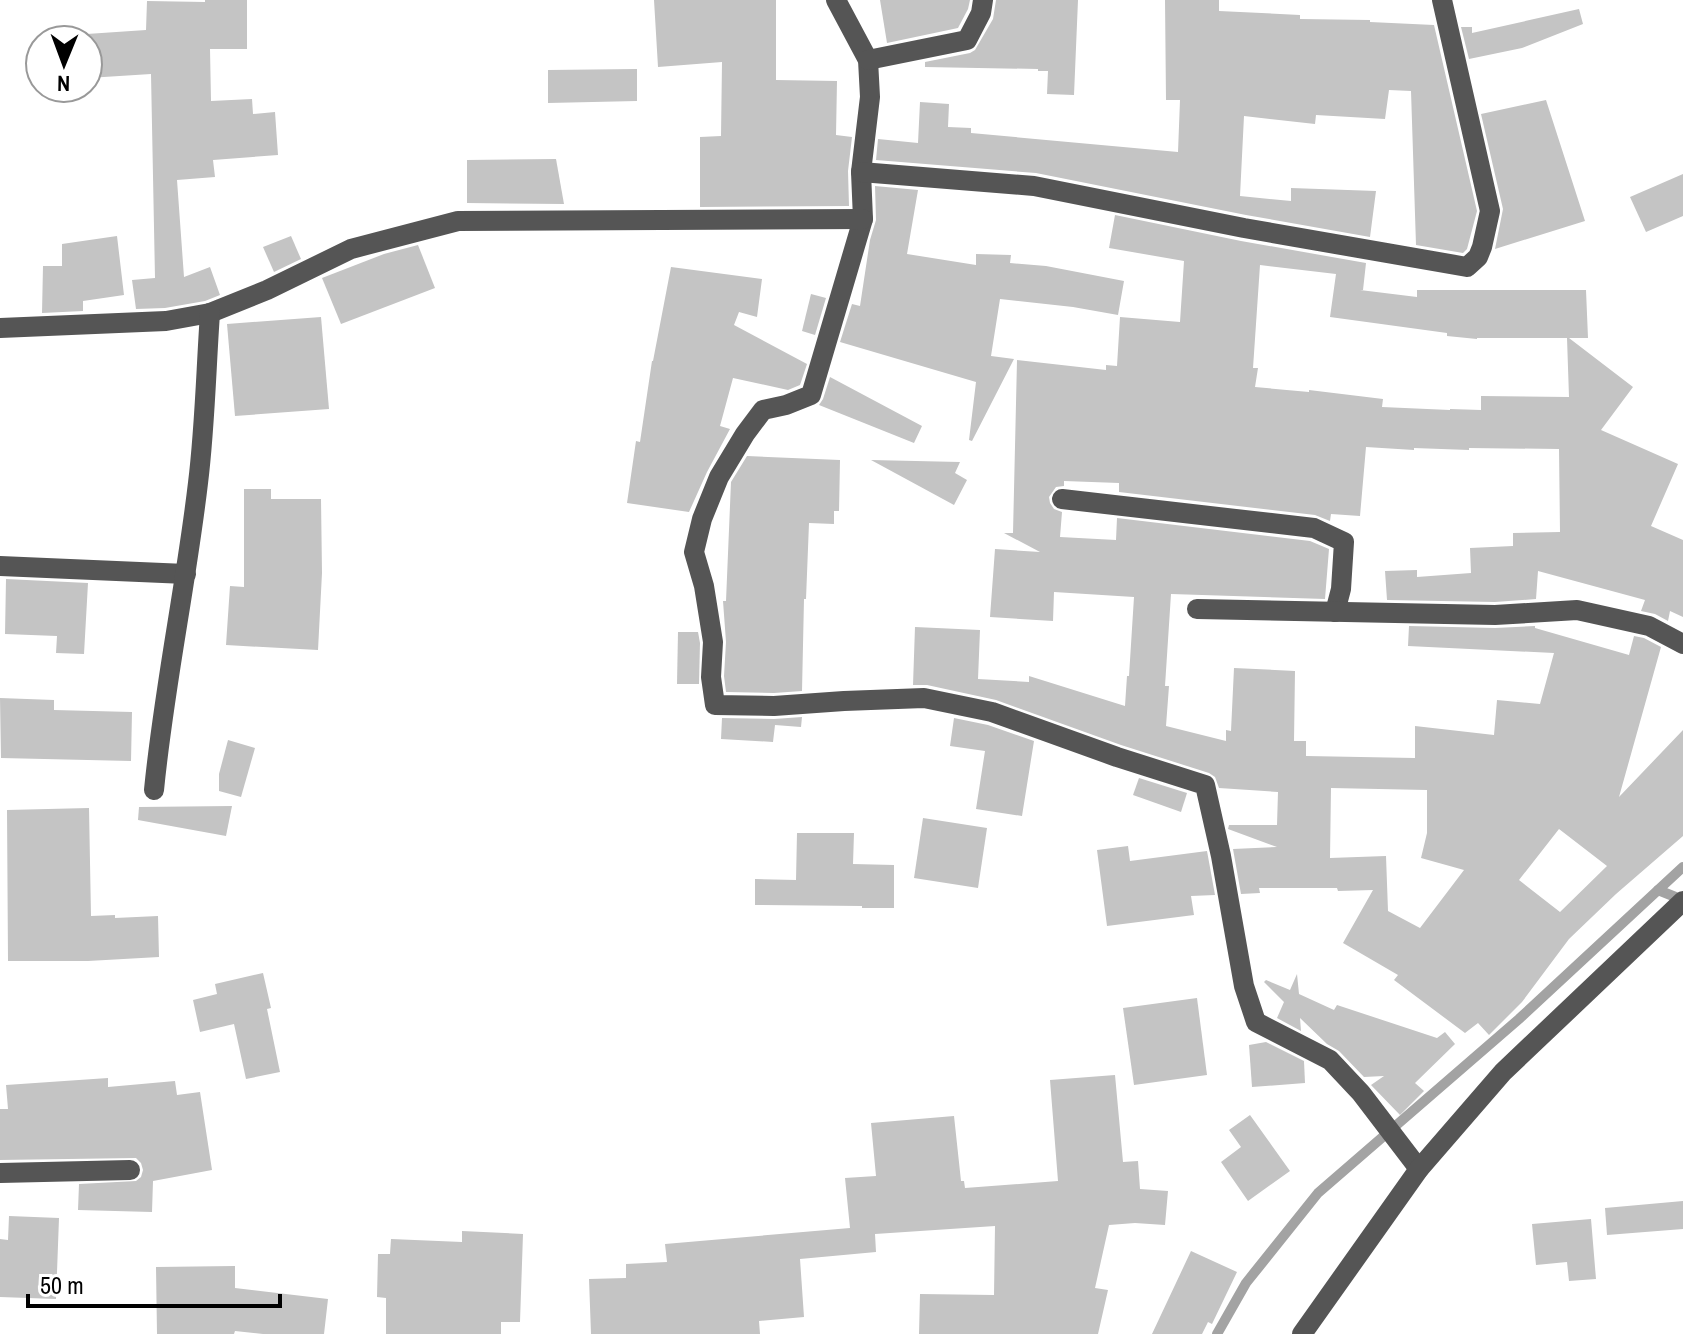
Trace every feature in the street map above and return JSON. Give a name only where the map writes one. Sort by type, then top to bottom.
[{"type":"street","points":[[836,0],[868,60],[870,97],[861,172],[863,219],[811,395],[763,410],[719,477],[702,519],[694,552],[704,586],[713,642],[711,677],[715,705],[774,706],[924,698],[992,712],[1205,785],[1244,986],[1256,1022],[1330,1060],[1361,1093],[1419,1169]]},
{"type":"street","points":[[868,60],[967,40],[981,13],[983,0]]},
{"type":"street","points":[[861,172],[1034,186],[1259,231],[1467,267],[1478,257],[1490,211],[1442,0]]},
{"type":"street","points":[[0,328],[166,321],[210,313],[267,290],[351,249],[458,221],[863,219]]},
{"type":"street","points":[[154,790],[198,480],[210,313]]},
{"type":"street","points":[[1062,499],[1314,528],[1344,542],[1341,589],[1335,612]]},
{"type":"street","points":[[0,566],[186,574]]},
{"type":"street","points":[[1197,609],[1495,615],[1577,610],[1649,626],[1683,644]]},
{"type":"street","points":[[1302,1334],[1419,1169],[1503,1072],[1683,901]]},
{"type":"street","points":[[0,1173],[130,1170]]},
{"type":"building","points":[[247,0],[247,49],[210,49],[211,101],[252,99],[253,114],[275,112],[278,155],[213,160],[215,177],[177,180],[184,277],[210,267],[220,295],[165,308],[136,309],[132,280],[155,278],[151,74],[104,77],[104,33],[146,30],[147,1]]},
{"type":"building","points":[[654,0],[776,0],[776,80],[837,81],[836,135],[852,137],[848,171],[849,206],[700,207],[700,137],[721,136],[722,62],[658,67]]},
{"type":"building","points":[[880,0],[970,0],[958,28],[887,43]]},
{"type":"building","points":[[996,0],[1078,0],[1074,95],[1047,94],[1048,71],[1038,69],[925,67],[925,62],[975,50],[993,19]]},
{"type":"building","points":[[1165,0],[1219,0],[1219,11],[1300,15],[1300,19],[1434,25],[1477,211],[1467,249],[1463,253],[1416,245],[1411,91],[1389,90],[1385,119],[1316,115],[1315,124],[1244,116],[1240,196],[1291,201],[1291,188],[1376,191],[1370,237],[1036,173],[876,160],[878,139],[918,143],[920,102],[949,104],[948,127],[971,128],[971,133],[1178,152],[1180,100],[1166,100]]},
{"type":"building","points":[[1579,9],[1583,24],[1522,48],[1469,59],[1461,27],[1472,27],[1472,33]]},
{"type":"building","points":[[637,69],[637,101],[548,103],[548,70]]},
{"type":"building","points":[[1546,100],[1585,221],[1495,249],[1503,209],[1481,114]]},
{"type":"building","points":[[556,159],[564,204],[467,203],[467,160]]},
{"type":"building","points":[[1683,174],[1683,216],[1646,232],[1630,197]]},
{"type":"building","points":[[875,186],[918,190],[907,254],[976,265],[976,254],[1011,255],[1010,263],[1046,266],[1124,281],[1118,315],[1000,299],[991,356],[1014,359],[972,441],[969,440],[976,382],[840,342],[852,304],[860,306],[876,220]]},
{"type":"building","points":[[1115,215],[1366,263],[1363,290],[1360,290],[1417,297],[1417,290],[1586,290],[1588,338],[1569,338],[1633,387],[1601,430],[1678,464],[1651,526],[1683,540],[1683,617],[1670,611],[1668,621],[1641,611],[1645,600],[1538,571],[1536,599],[1495,602],[1387,600],[1385,571],[1417,570],[1417,577],[1471,573],[1470,548],[1513,546],[1513,533],[1560,532],[1559,449],[1414,450],[1366,447],[1360,516],[1331,514],[1330,521],[1315,515],[1119,492],[1119,483],[1064,481],[1064,486],[1056,487],[1049,497],[1054,509],[1062,512],[1060,537],[1116,540],[1117,518],[1310,541],[1329,549],[1325,599],[1171,594],[1165,686],[1169,686],[1166,726],[1226,741],[1226,730],[1231,731],[1234,668],[1295,671],[1294,741],[1306,741],[1306,756],[1415,758],[1415,726],[1494,735],[1497,700],[1540,704],[1554,653],[1408,646],[1409,626],[1535,626],[1629,655],[1634,636],[1661,647],[1619,797],[1683,730],[1683,836],[1569,939],[1522,1002],[1489,1035],[1478,1023],[1465,1033],[1394,980],[1398,975],[1343,943],[1373,890],[1259,888],[1260,893],[1241,894],[1233,849],[1277,847],[1228,829],[1229,825],[1277,825],[1278,792],[1219,788],[1215,777],[1209,773],[996,700],[927,685],[913,685],[915,627],[980,630],[978,679],[1029,682],[1029,676],[1125,706],[1134,597],[1054,592],[1053,621],[990,617],[995,549],[1040,552],[1004,533],[1013,533],[1017,360],[1106,370],[1106,365],[1117,366],[1120,317],[1180,322],[1184,261],[1109,248]],"holes":[[[1260,265],[1336,274],[1330,317],[1477,339],[1567,338],[1569,397],[1481,396],[1481,410],[1450,410],[1382,407],[1383,399],[1255,387],[1258,368],[1253,368]],[[1331,788],[1427,790],[1427,833],[1421,858],[1464,870],[1420,928],[1388,911],[1386,856],[1330,858]],[[1559,829],[1607,866],[1560,912],[1519,880]]]},
{"type":"building","points":[[117,236],[124,295],[83,301],[83,311],[42,313],[43,266],[62,266],[62,244]]},
{"type":"building","points":[[291,236],[301,259],[274,272],[263,247]]},
{"type":"building","points":[[418,245],[435,288],[341,324],[322,278],[384,254]]},
{"type":"building","points":[[671,267],[762,279],[757,317],[739,312],[734,325],[807,364],[800,385],[788,390],[733,378],[720,426],[730,429],[689,512],[627,503],[636,441],[640,442]]},
{"type":"building","points":[[811,294],[826,298],[815,335],[802,331]]},
{"type":"building","points":[[321,317],[329,409],[235,416],[227,324]]},
{"type":"building","points":[[830,377],[922,426],[914,443],[819,405]]},
{"type":"building","points":[[747,456],[840,460],[839,511],[834,511],[834,524],[809,523],[802,691],[726,692],[723,601],[726,601],[731,482]]},
{"type":"building","points":[[871,460],[960,462],[955,473],[967,480],[954,505]]},
{"type":"building","points":[[244,489],[271,489],[271,499],[321,499],[322,573],[318,650],[226,645],[230,586],[244,587]]},
{"type":"building","points":[[6,579],[88,583],[84,654],[56,653],[57,636],[5,634]]},
{"type":"building","points":[[678,632],[698,632],[699,684],[677,684]]},
{"type":"building","points":[[0,698],[54,700],[54,710],[132,712],[131,761],[1,758]]},
{"type":"building","points":[[802,717],[801,727],[775,725],[773,742],[721,739],[722,718]]},
{"type":"building","points":[[954,718],[988,725],[1034,741],[1022,816],[976,809],[985,751],[950,746]]},
{"type":"building","points":[[228,740],[255,748],[241,797],[219,791],[219,774]]},
{"type":"building","points":[[1139,778],[1187,793],[1181,812],[1133,795]]},
{"type":"building","points":[[232,806],[226,836],[138,820],[139,807]]},
{"type":"building","points":[[89,808],[91,916],[158,916],[159,957],[8,961],[7,810]]},
{"type":"building","points":[[923,818],[987,828],[978,888],[914,878]]},
{"type":"building","points":[[797,833],[854,833],[853,864],[894,865],[894,908],[755,905],[755,879],[796,880]]},
{"type":"building","points":[[1128,846],[1130,861],[1207,851],[1215,895],[1191,896],[1194,915],[1107,926],[1097,850]]},
{"type":"building","points":[[263,973],[280,1072],[246,1079],[234,1024],[200,1032],[193,1000],[217,994],[215,984]]},
{"type":"building","points":[[1297,974],[1299,994],[1334,1010],[1337,1005],[1437,1038],[1445,1032],[1455,1044],[1415,1083],[1424,1091],[1400,1115],[1371,1085],[1384,1076],[1364,1077],[1300,1018],[1301,1031],[1277,1018],[1284,1002],[1264,982],[1266,980],[1290,990]]},
{"type":"building","points":[[1197,998],[1207,1075],[1134,1085],[1123,1008]]},
{"type":"building","points":[[1266,1042],[1304,1061],[1305,1083],[1252,1087],[1249,1045]]},
{"type":"building","points":[[1115,1075],[1123,1162],[1138,1161],[1140,1189],[1168,1191],[1165,1225],[1109,1225],[1095,1288],[1108,1290],[1098,1334],[919,1334],[920,1294],[994,1295],[995,1226],[875,1234],[876,1252],[800,1259],[804,1317],[759,1321],[760,1334],[591,1334],[589,1279],[626,1278],[626,1264],[667,1262],[665,1244],[850,1228],[845,1178],[876,1176],[871,1123],[954,1116],[961,1181],[964,1181],[965,1188],[1058,1181],[1050,1080]]},
{"type":"building","points":[[108,1078],[108,1087],[175,1081],[177,1095],[200,1092],[212,1170],[153,1181],[152,1212],[78,1210],[79,1184],[136,1181],[143,1170],[136,1158],[0,1160],[0,1109],[8,1109],[6,1085]]},
{"type":"building","points":[[1250,1115],[1290,1171],[1248,1201],[1221,1162],[1241,1147],[1229,1130]]},
{"type":"building","points":[[1683,1201],[1683,1229],[1607,1235],[1605,1208]]},
{"type":"building","points":[[9,1216],[59,1218],[56,1299],[0,1297],[0,1239],[8,1240]]},
{"type":"building","points":[[1591,1219],[1596,1279],[1569,1281],[1567,1262],[1536,1265],[1532,1224]]},
{"type":"building","points":[[462,1231],[523,1234],[520,1322],[501,1322],[501,1334],[386,1334],[386,1298],[377,1297],[378,1254],[390,1254],[391,1239],[462,1242]]},
{"type":"building","points":[[1191,1251],[1237,1272],[1212,1324],[1208,1322],[1202,1334],[1152,1334]]},
{"type":"building","points":[[235,1266],[235,1288],[328,1299],[324,1334],[235,1331],[234,1334],[157,1334],[156,1267]]},
{"type":"waterway","points":[[1217,1334],[1246,1283],[1318,1193],[1519,1019],[1683,867]]},
{"type":"waterway","points":[[1658,890],[1683,900]]}]
